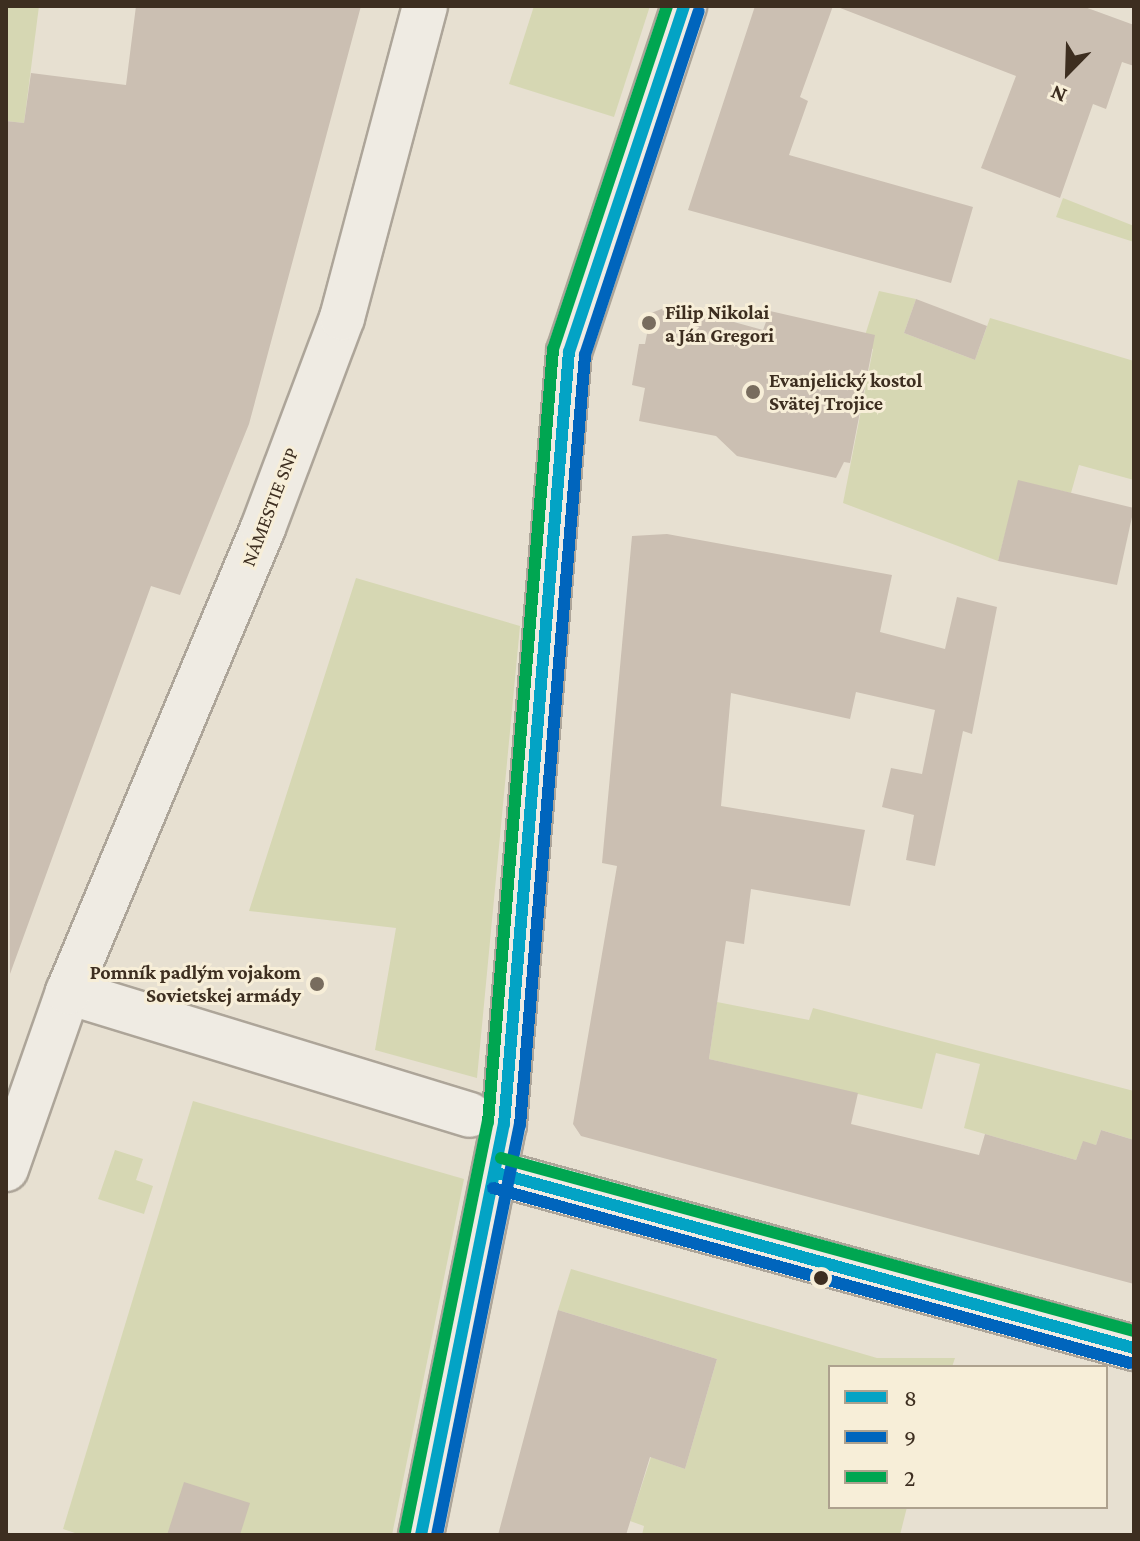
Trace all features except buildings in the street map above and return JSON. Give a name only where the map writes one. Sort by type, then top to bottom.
[{"type":"street","name":"NÁMESTIE SNP","points":[[6,1169],[68,992],[263,528],[342,318],[425,6]]},
{"type":"street","points":[[421,1535],[497,1173],[563,392],[586,299],[684,6]]},
{"type":"street","points":[[68,992],[470,1115]]},
{"type":"street","points":[[497,1173],[1134,1348]]},
{"type":"green space","points":[[6,6],[39,6],[24,123],[6,121]]},
{"type":"green space","points":[[534,6],[650,6],[614,117],[509,84]]},
{"type":"green space","points":[[1063,198],[1134,226],[1134,242],[1056,217]]},
{"type":"green space","points":[[879,291],[916,299],[904,333],[975,360],[990,318],[1134,361],[1134,480],[1079,465],[1071,493],[1019,481],[998,561],[843,503],[873,349],[862,345]]},
{"type":"green space","points":[[356,578],[520,626],[477,1078],[375,1050],[396,928],[249,911]]},
{"type":"green space","points":[[717,1002],[809,1020],[813,1008],[1134,1091],[1134,1140],[1101,1130],[1096,1145],[1083,1142],[1076,1160],[964,1128],[980,1064],[936,1053],[922,1109],[709,1059]]},
{"type":"green space","points":[[193,1101],[464,1179],[392,1535],[81,1535],[63,1529]]},
{"type":"green space","points":[[115,1150],[143,1159],[136,1180],[153,1186],[144,1214],[98,1199]]},
{"type":"green space","points":[[571,1269],[877,1358],[955,1358],[953,1365],[828,1365],[828,1509],[906,1509],[900,1535],[642,1535],[644,1526],[630,1521],[651,1457],[685,1469],[717,1359],[558,1310]]},
{"type":"transit line","name":"2","points":[[405,1532],[488,1122],[553,349],[667,6]]},
{"type":"transit line","name":"8","points":[[421,1535],[504,1124],[569,352],[684,6]]},
{"type":"transit line","name":"9","points":[[437,1535],[520,1125],[585,355],[699,11]]},
{"type":"transit line","name":"2","points":[[501,1158],[1134,1331]]},
{"type":"transit line","name":"8","points":[[497,1173],[1134,1348]]},
{"type":"transit line","name":"9","points":[[493,1188],[1130,1363]]},
{"type":"place","name":"Filip Nikolai a Ján Gregori","points":[[649,323]]},
{"type":"place","name":"Evanjelický kostol Svätej Trojice","points":[[753,392]]},
{"type":"place","name":"Pomník padlým vojakom Sovietskej armády","points":[[317,984]]}]
